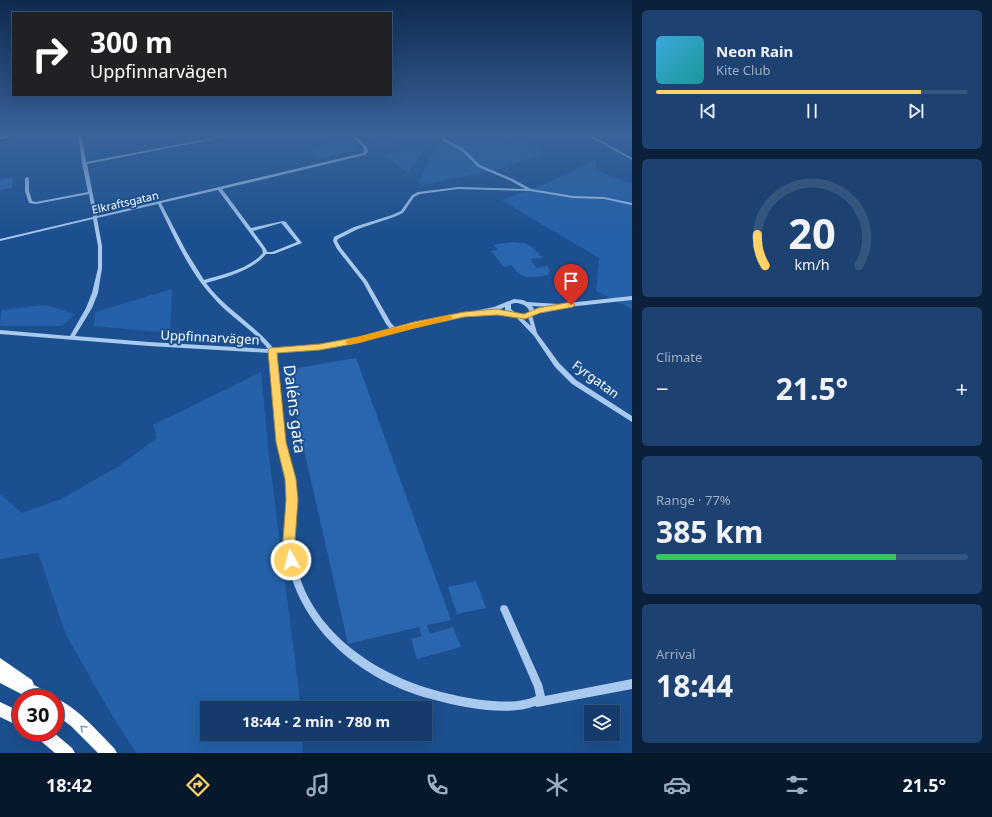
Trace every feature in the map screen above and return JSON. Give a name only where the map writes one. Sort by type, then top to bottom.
[{"type":"highway","points":[[0,666],[33,689]]},
{"type":"highway","points":[[0,676],[27,689]]},
{"type":"highway","points":[[0,709],[12,715]]},
{"type":"highway","points":[[64,712],[76,721],[109,753]]},
{"type":"highway","points":[[52,741],[67,753]]},
{"type":"street","points":[[72,337],[89,308],[98,280],[101,256],[85,167]]},
{"type":"street","name":"Elkraftsgatan","points":[[0,240],[310,167]]},
{"type":"street","points":[[482,167],[512,180],[530,190]]},
{"type":"street","points":[[27,178],[28,201],[36,203],[90,193]]},
{"type":"street","points":[[20,188],[27,191]]},
{"type":"street","points":[[396,331],[389,324],[365,280],[335,241],[336,238],[356,228],[402,212],[413,196],[419,193],[458,188],[530,190],[573,198],[604,198],[632,204]]},
{"type":"street","points":[[220,189],[264,249],[265,253]]},
{"type":"street","points":[[159,203],[202,282],[221,303],[264,341],[273,351]]},
{"type":"street","points":[[202,282],[239,270],[259,259],[265,253],[272,253],[300,243],[284,223],[280,222],[250,230]]},
{"type":"street","points":[[531,314],[559,306],[632,298]]},
{"type":"street","name":"Uppfinnarvägen","points":[[0,332],[155,345],[273,351],[340,344],[495,309],[514,301],[527,304]]},
{"type":"street","points":[[508,304],[508,310],[515,315]]},
{"type":"street","points":[[527,304],[559,306]]},
{"type":"street","name":"Fyrgatan","points":[[527,304],[530,307],[536,335]]},
{"type":"street","name":"Uppfinnarvägen","points":[[464,315],[488,312],[525,317],[531,314]]},
{"type":"street","name":"Fyrgatan","points":[[515,315],[536,335],[558,365],[574,382],[632,418]]},
{"type":"street","name":"Daléns gata","points":[[273,351],[281,442],[290,479],[292,500],[289,540],[291,560],[296,580],[314,616],[337,643],[358,659],[402,684],[429,695],[475,705],[527,705],[536,702]]},
{"type":"street","points":[[504,608],[539,687],[541,698],[536,702]]},
{"type":"street","points":[[536,702],[632,684]]},
{"type":"shaded area","points":[[401,167],[412,167],[408,173]]},
{"type":"shaded area","points":[[426,167],[504,167],[423,185],[418,182]]},
{"type":"shaded area","points":[[580,167],[596,167],[596,170],[632,184],[632,309],[596,291],[599,258],[501,200],[539,187]]},
{"type":"shaded area","points":[[172,289],[170,333],[94,326],[95,312]]},
{"type":"shaded area","points":[[45,305],[75,314],[62,326],[0,326],[1,310]]},
{"type":"shaded area","points":[[261,372],[269,456],[300,701],[200,701],[200,741],[303,741],[302,753],[136,753],[110,712],[66,635],[38,553],[0,559],[0,494],[22,513],[61,499],[119,466],[157,438],[153,425]]},
{"type":"building","points":[[13,178],[12,188],[0,190],[0,180]]},
{"type":"building","points":[[513,242],[524,243],[532,247],[543,258],[530,259],[537,268],[547,266],[550,270],[548,275],[525,277],[518,273],[511,265],[504,267],[491,251],[498,250],[494,245]]},
{"type":"building","points":[[356,358],[451,620],[427,625],[430,634],[453,627],[461,647],[417,659],[411,639],[422,636],[419,627],[348,644],[286,370]]},
{"type":"building","points":[[476,581],[486,608],[457,614],[448,587]]},
{"type":"slow traffic","points":[[349,342],[449,317]]},
{"type":"route","points":[[291,560],[289,540],[292,500],[290,479],[281,442],[273,351],[320,347],[358,340],[414,325],[464,315],[497,312],[525,317],[538,311],[571,305]]}]
